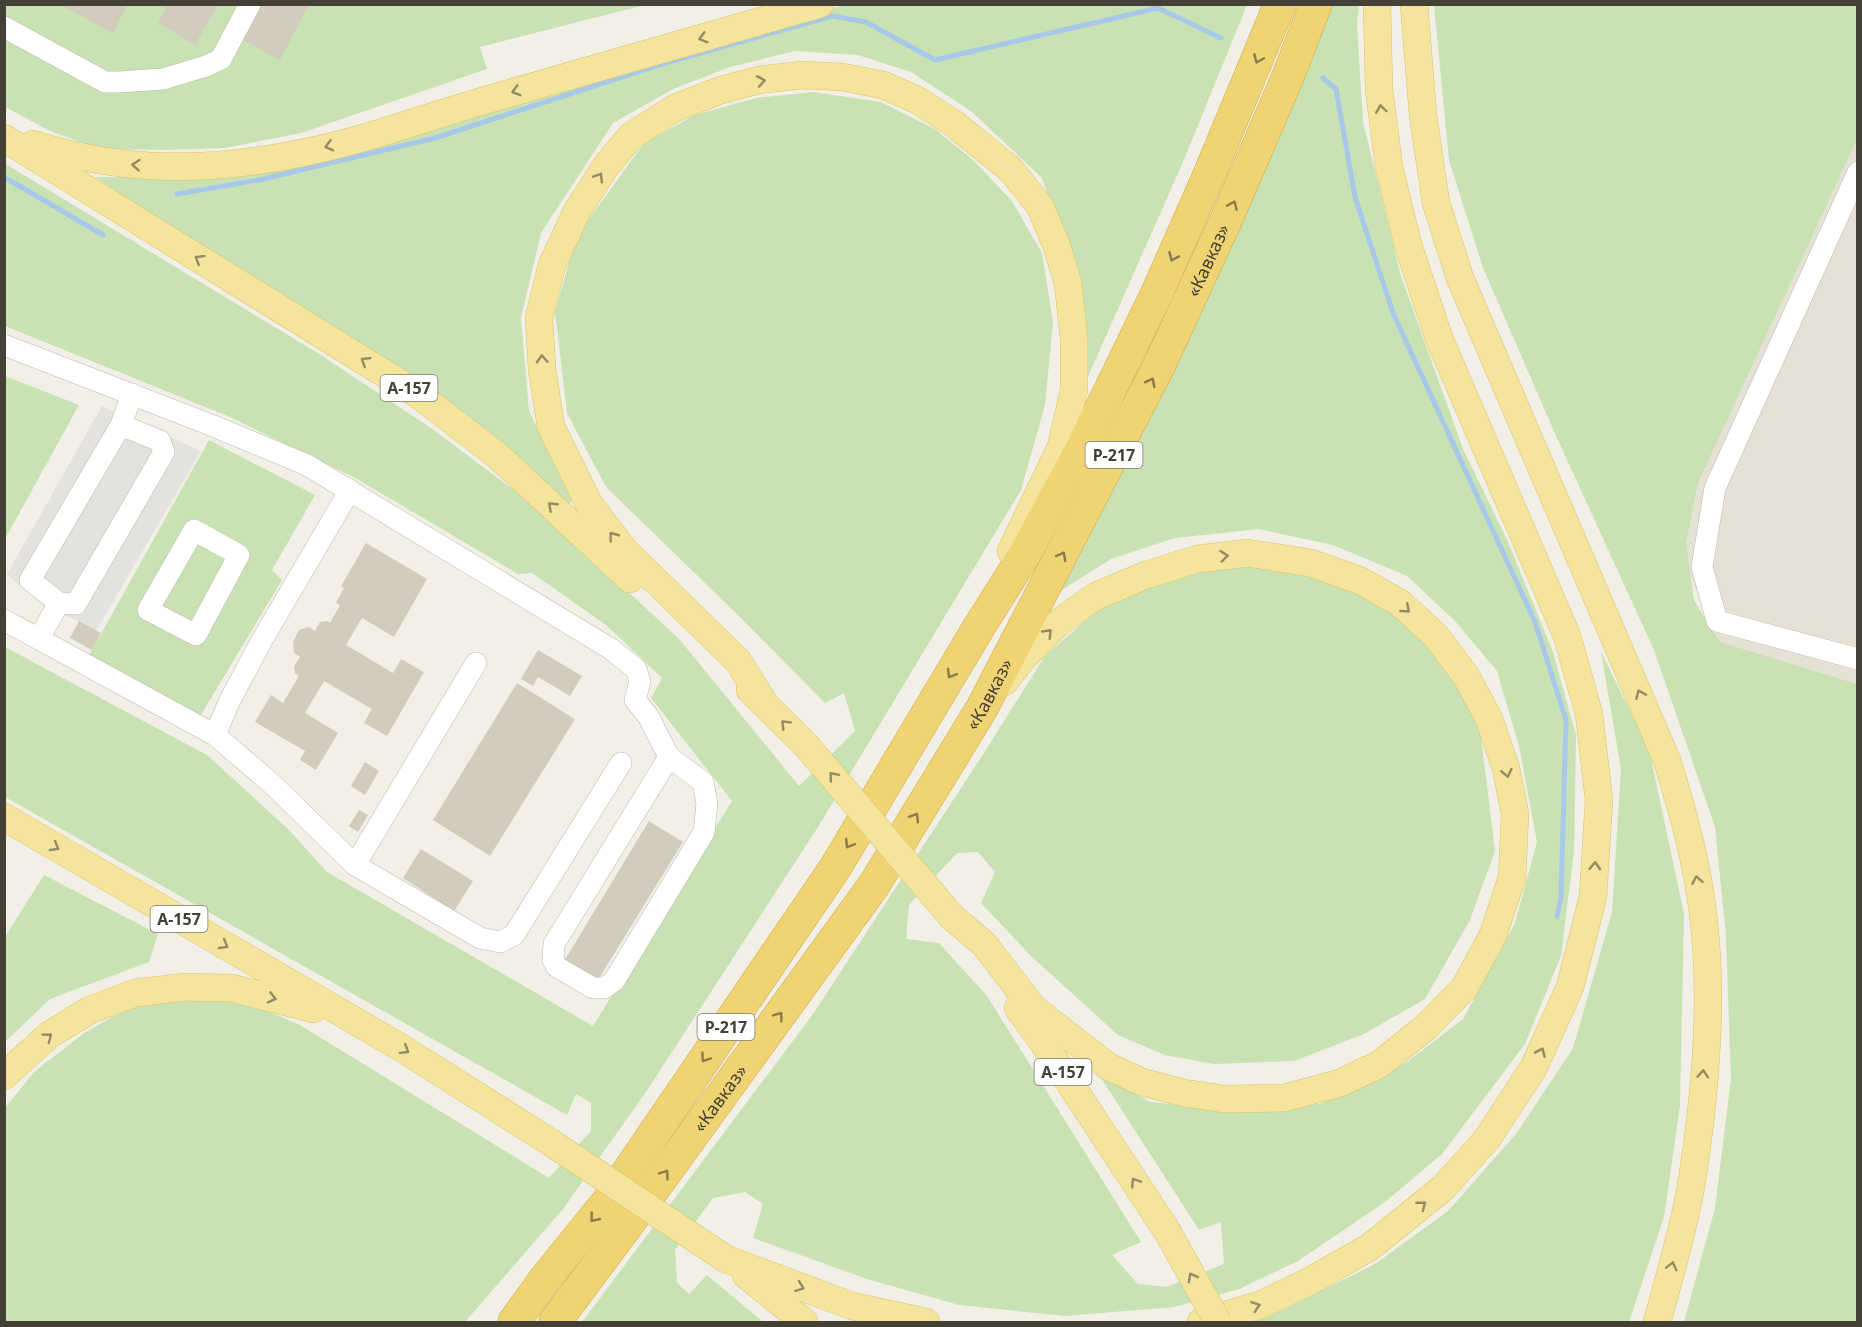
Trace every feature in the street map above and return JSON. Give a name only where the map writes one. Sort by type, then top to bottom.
[{"type":"highway","name":"«Кавказ»","points":[[514,1323],[545,1279],[608,1201],[835,868],[1025,554],[1102,407],[1157,293],[1280,4]]},
{"type":"highway","name":"«Кавказ»","points":[[555,1323],[874,885],[982,708],[1159,366],[1227,218],[1287,79],[1316,4]]},
{"type":"main road","points":[[4,137],[68,155],[119,164],[170,168],[250,162],[303,153],[366,136],[820,4]]},
{"type":"main road","points":[[1200,1323],[1260,1305],[1310,1281],[1370,1247],[1443,1188],[1487,1139],[1534,1067],[1570,987],[1593,897],[1599,800],[1589,714],[1568,636],[1438,338],[1408,245],[1389,167],[1379,89],[1377,4]]},
{"type":"main road","points":[[1414,4],[1423,115],[1436,202],[1460,278],[1668,763],[1690,836],[1703,913],[1709,999],[1702,1100],[1691,1187],[1657,1323]]},
{"type":"main road","points":[[764,703],[738,661],[625,551],[589,504],[551,427],[542,369],[539,318],[552,265],[577,211],[606,166],[631,136],[675,108],[722,90],[759,80],[801,75],[842,77],[883,85],[917,100],[953,123],[1010,169],[1040,206],[1056,244],[1068,283],[1074,339],[1074,390],[1061,447],[1013,546],[979,627]]},
{"type":"main road","name":"А-157","points":[[4,137],[416,393],[498,456],[764,703],[805,744],[951,917],[1042,1041],[1167,1232],[1218,1323]]},
{"type":"main road","points":[[951,917],[984,944],[1034,1008],[1109,1067],[1142,1082],[1184,1093],[1224,1099],[1284,1098],[1340,1083],[1380,1064],[1427,1026],[1465,987],[1493,935],[1512,878],[1515,814],[1506,768],[1489,719],[1466,676],[1435,635],[1400,603],[1361,581],[1311,562],[1248,554],[1197,559],[1146,575],[1094,597],[1056,624],[1023,658],[982,708]]},
{"type":"main road","name":"А-157","points":[[4,817],[400,1047],[726,1258],[804,1323]]},
{"type":"main road","points":[[4,1076],[49,1035],[90,1010],[135,993],[185,987],[232,988],[354,1021]]},
{"type":"main road","points":[[726,1258],[852,1305],[926,1323]]},
{"type":"main road","points":[[504,1323],[545,1279]]},
{"type":"street","points":[[4,27],[105,82],[163,79],[206,66],[220,59],[250,4]]},
{"type":"street","points":[[1857,172],[1715,488],[1702,567],[1718,621],[1857,659]]},
{"type":"street","points":[[4,345],[221,429],[307,465],[611,649],[636,669],[640,681],[635,700],[648,716],[669,757],[703,782],[707,804],[704,832],[614,981],[604,988],[593,988],[557,967],[553,960],[554,944],[669,757]]},
{"type":"street","points":[[121,425],[160,441],[164,452],[76,604],[59,603],[30,580],[121,425],[132,394]]},
{"type":"street","points":[[214,735],[262,640],[350,490]]},
{"type":"street","points":[[194,530],[239,555],[196,634],[148,610],[194,530]]},
{"type":"street","points":[[39,638],[59,603]]},
{"type":"street","points":[[4,620],[214,735],[272,784],[355,865],[480,938],[500,942],[514,935],[621,763]]},
{"type":"street","points":[[355,865],[476,663]]},
{"type":"shaded area","points":[[1857,88],[1857,716],[1733,687],[1653,477]]},
{"type":"shaded area","points":[[102,406],[201,451],[96,631],[43,606],[7,574]]},
{"type":"green space","points":[[4,5],[645,5],[480,47],[487,69],[301,133],[225,148],[162,150],[98,149],[46,129],[5,107]]},
{"type":"green space","points":[[844,5],[1247,5],[1183,162],[1083,388],[1071,259],[1042,178],[972,112],[911,72],[858,55],[795,51],[730,67],[673,89],[613,123],[541,233],[521,318],[529,411],[573,500],[568,506],[487,434],[95,177],[161,177],[630,67]]},
{"type":"green space","points":[[1328,5],[1359,5],[1357,25],[1363,122],[1401,276],[1463,449],[1508,542],[1553,652],[1576,735],[1574,851],[1561,956],[1525,1044],[1442,1154],[1385,1202],[1298,1261],[1239,1289],[1174,1307],[1065,1316],[959,1305],[867,1279],[753,1238],[763,1204],[745,1192],[713,1198],[675,1250],[677,1283],[689,1294],[707,1275],[763,1322],[582,1322],[813,1014],[1045,656],[1096,611],[1172,571],[1242,560],[1319,572],[1389,605],[1442,662],[1480,729],[1495,851],[1470,920],[1425,999],[1364,1034],[1294,1061],[1214,1064],[1165,1055],[1118,1035],[1032,957],[981,903],[995,872],[978,852],[957,853],[909,905],[906,939],[939,943],[987,996],[1141,1242],[1112,1255],[1138,1284],[1166,1287],[1224,1264],[1221,1222],[1199,1230],[1096,1070],[1150,1102],[1225,1109],[1320,1104],[1407,1062],[1463,1019],[1515,923],[1537,842],[1519,746],[1497,671],[1455,621],[1407,576],[1333,545],[1259,529],[1175,538],[1111,559],[1057,593]]},
{"type":"green space","points":[[1434,5],[1857,5],[1857,139],[1698,483],[1686,543],[1694,600],[1720,642],[1857,684],[1857,1322],[1684,1322],[1715,1208],[1731,1079],[1726,936],[1715,827],[1654,650],[1557,438],[1483,268],[1449,160]]},
{"type":"green space","points":[[813,92],[881,102],[935,129],[972,159],[1012,201],[1042,253],[1053,323],[1045,405],[1021,490],[818,827],[648,1089],[563,1209],[465,1322],[5,1322],[5,1108],[34,1072],[84,1033],[132,1006],[181,999],[241,1000],[300,1025],[549,1178],[591,1131],[591,1103],[576,1094],[567,1115],[5,797],[5,647],[207,755],[289,830],[327,872],[593,1026],[732,801],[651,698],[662,678],[606,625],[532,573],[518,574],[357,479],[230,417],[5,326],[4,163],[316,352],[431,428],[543,512],[680,640],[799,786],[855,731],[844,693],[825,703],[606,487],[567,413],[555,312],[576,237],[644,143],[695,115],[756,98]]},
{"type":"green space","points":[[5,376],[79,405],[5,539]]},
{"type":"green space","points":[[209,440],[315,495],[272,570],[282,580],[199,718],[87,659]]},
{"type":"green space","points":[[1601,652],[1649,749],[1684,914],[1680,1105],[1664,1217],[1629,1322],[1247,1322],[1276,1313],[1375,1264],[1448,1211],[1516,1134],[1573,1048],[1612,912],[1621,769]]},
{"type":"green space","points":[[44,875],[158,934],[149,962],[50,999],[5,1042],[5,937]]},
{"type":"building","points":[[59,4],[128,4],[113,33]]},
{"type":"building","points":[[168,4],[218,4],[195,45],[158,23]]},
{"type":"building","points":[[262,4],[304,4],[308,6],[280,60],[243,40]]},
{"type":"building","points":[[366,543],[427,579],[394,637],[362,618],[346,645],[393,673],[401,659],[424,672],[387,736],[364,723],[372,709],[324,681],[305,713],[338,733],[316,770],[300,760],[305,751],[255,722],[271,695],[283,703],[299,676],[295,673],[294,666],[300,657],[294,653],[293,642],[299,630],[309,627],[315,631],[320,622],[330,623],[340,605],[336,603],[344,588],[341,586]]},
{"type":"building","points":[[79,621],[101,633],[92,650],[70,638]]},
{"type":"building","points":[[538,650],[582,676],[570,696],[538,677],[533,686],[521,679]]},
{"type":"building","points":[[517,683],[575,719],[490,856],[433,820]]},
{"type":"building","points":[[365,762],[379,771],[365,795],[351,786]]},
{"type":"building","points":[[359,810],[368,815],[358,832],[349,826]]},
{"type":"building","points":[[649,821],[683,842],[596,983],[563,963]]},
{"type":"building","points":[[421,849],[473,881],[454,911],[403,878]]},
{"type":"waterway","points":[[177,194],[259,180],[435,138],[662,64],[832,16],[866,22],[935,60],[1158,8],[1221,38]]},
{"type":"waterway","points":[[1323,78],[1336,89],[1355,197],[1393,313],[1535,622],[1566,720],[1561,898],[1557,916]]},
{"type":"waterway","points":[[4,177],[103,235]]}]
